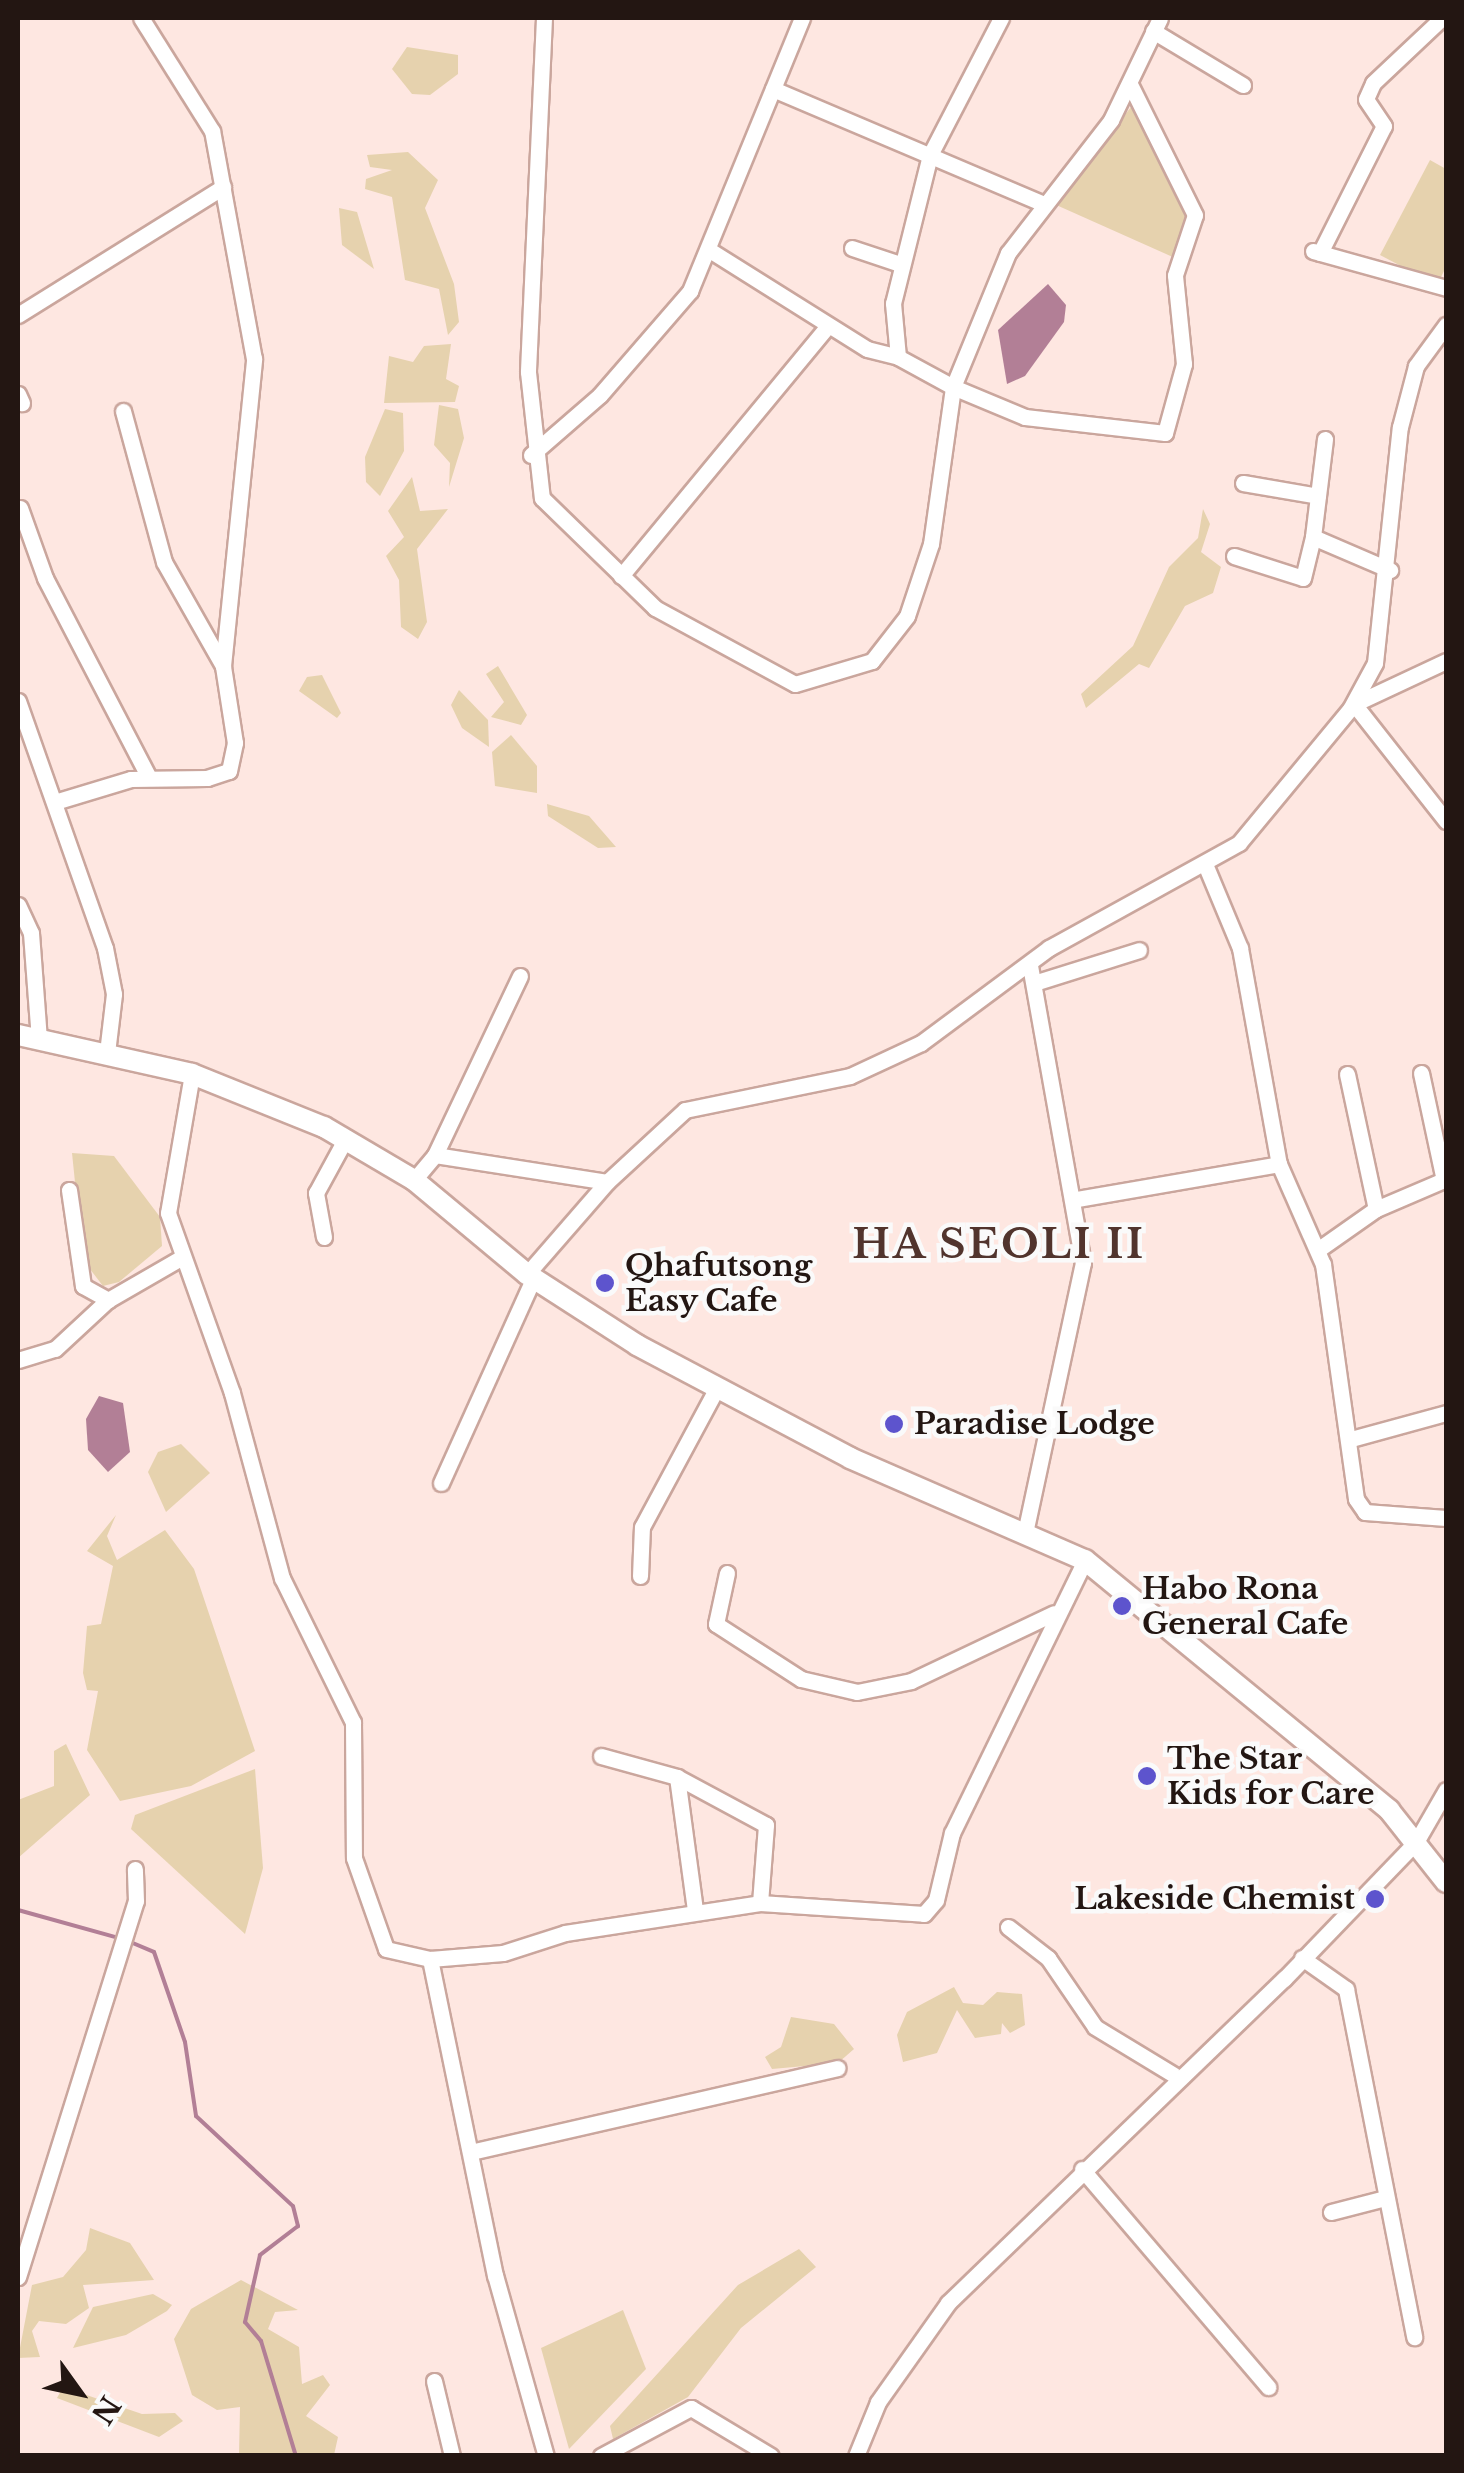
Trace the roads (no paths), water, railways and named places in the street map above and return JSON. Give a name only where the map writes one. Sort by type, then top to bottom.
[{"type":"main road","points":[[28,1037],[192,1074],[346,1138],[414,1180],[530,1276],[718,1386],[850,1458],[1085,1560],[1156,1610],[1416,1842],[1446,1882]]},
{"type":"street","points":[[58,801],[150,778],[191,781],[229,771],[235,743],[223,666],[254,359],[212,131],[141,18]]},
{"type":"street","points":[[544,18],[531,455],[542,498],[621,576],[693,632],[743,649],[795,684],[872,661],[906,616],[931,544],[953,387],[1008,254],[1131,86],[1156,24],[1243,85]]},
{"type":"street","points":[[531,455],[651,342],[711,251],[802,18]]},
{"type":"street","points":[[898,358],[900,264],[930,155],[1001,18]]},
{"type":"street","points":[[1442,18],[1373,83],[1366,99],[1384,126],[1316,252],[1446,288]]},
{"type":"street","points":[[711,251],[828,326],[1025,417],[1165,432],[1184,364],[1175,275],[1194,215],[1131,86]]},
{"type":"street","points":[[773,88],[1044,204]]},
{"type":"street","points":[[18,315],[223,187]]},
{"type":"street","points":[[852,248],[900,264]]},
{"type":"street","points":[[441,1482],[530,1276],[607,1182],[684,1110],[850,1076],[921,1043],[1030,965],[1205,864],[1276,806],[1354,704],[1386,628],[1406,398],[1422,354],[1446,325]]},
{"type":"street","points":[[621,576],[828,326]]},
{"type":"street","points":[[122,411],[164,562],[223,666]]},
{"type":"street","points":[[1234,556],[1302,578],[1313,537],[1325,439]]},
{"type":"street","points":[[1243,483],[1318,496]]},
{"type":"street","points":[[20,508],[44,578],[150,778]]},
{"type":"street","points":[[1313,537],[1390,570]]},
{"type":"street","points":[[1354,704],[1446,661]]},
{"type":"street","points":[[18,701],[58,801],[114,994],[107,1053]]},
{"type":"street","points":[[1354,704],[1446,821]]},
{"type":"street","points":[[1205,864],[1240,948],[1279,1164],[1319,1249],[1365,1512],[1446,1518]]},
{"type":"street","points":[[18,906],[31,933],[28,1037]]},
{"type":"street","points":[[1034,983],[1140,950]]},
{"type":"street","points":[[1025,1532],[1083,1263],[1077,1199],[1030,965]]},
{"type":"street","points":[[414,1180],[436,1155],[520,976]]},
{"type":"street","points":[[1319,1249],[1376,1210],[1445,1180],[1421,1073]]},
{"type":"street","points":[[192,1074],[168,1213],[180,1260],[232,1394],[282,1578],[354,1722],[350,1825],[375,1937],[400,1955],[430,1958],[504,1953],[694,1911],[760,1903],[932,1909],[952,1832],[1054,1613],[1085,1560]]},
{"type":"street","points":[[1347,1074],[1376,1210]]},
{"type":"street","points":[[324,1238],[316,1192],[346,1138]]},
{"type":"street","points":[[436,1155],[607,1182]]},
{"type":"street","points":[[1077,1199],[1279,1164]]},
{"type":"street","points":[[69,1190],[83,1286],[108,1300]]},
{"type":"street","points":[[18,1360],[55,1349],[108,1300],[180,1260]]},
{"type":"street","points":[[640,1576],[642,1527],[718,1386]]},
{"type":"street","points":[[1351,1440],[1446,1413]]},
{"type":"street","points":[[726,1572],[716,1624],[801,1678],[857,1692],[911,1681],[1054,1613]]},
{"type":"street","points":[[601,1756],[677,1777],[766,1825],[760,1903]]},
{"type":"street","points":[[677,1777],[694,1911]]},
{"type":"street","points":[[856,2456],[878,2402],[948,2302],[1174,2075],[1302,1958],[1416,1842],[1446,1790]]},
{"type":"street","points":[[18,2277],[136,1901],[135,1869]]},
{"type":"street","points":[[1008,1927],[1048,1958],[1095,2028],[1174,2075]]},
{"type":"street","points":[[430,1958],[471,2152],[546,2456]]},
{"type":"street","points":[[1302,1958],[1346,1989],[1376,2103],[1385,2198],[1414,2337]]},
{"type":"street","points":[[471,2152],[838,2068]]},
{"type":"street","points":[[1082,2168],[1268,2387]]},
{"type":"street","points":[[1331,2212],[1385,2198]]},
{"type":"street","points":[[434,2382],[452,2456]]},
{"type":"street","points":[[600,2456],[691,2408],[771,2456]]},
{"type":"street","points":[[868,2433],[873,2456]]},
{"type":"waterway","points":[[18,1910],[119,1938]]},
{"type":"waterway","points":[[128,1941],[154,1952],[185,2042],[196,2116],[293,2206],[298,2226],[260,2255],[245,2322],[261,2341],[296,2456]]},
{"type":"place","name":"Qhafutsong Easy Cafe","points":[[605,1283]]},
{"type":"place","name":"Paradise Lodge","points":[[894,1424]]},
{"type":"place","name":"Habo Rona General Cafe","points":[[1122,1606]]},
{"type":"place","name":"The Star Kids for Care","points":[[1147,1776]]},
{"type":"place","name":"Lakeside Chemist","points":[[1375,1899]]},
{"type":"district","name":"HA SEOLI II","points":[[999,1244]]}]
